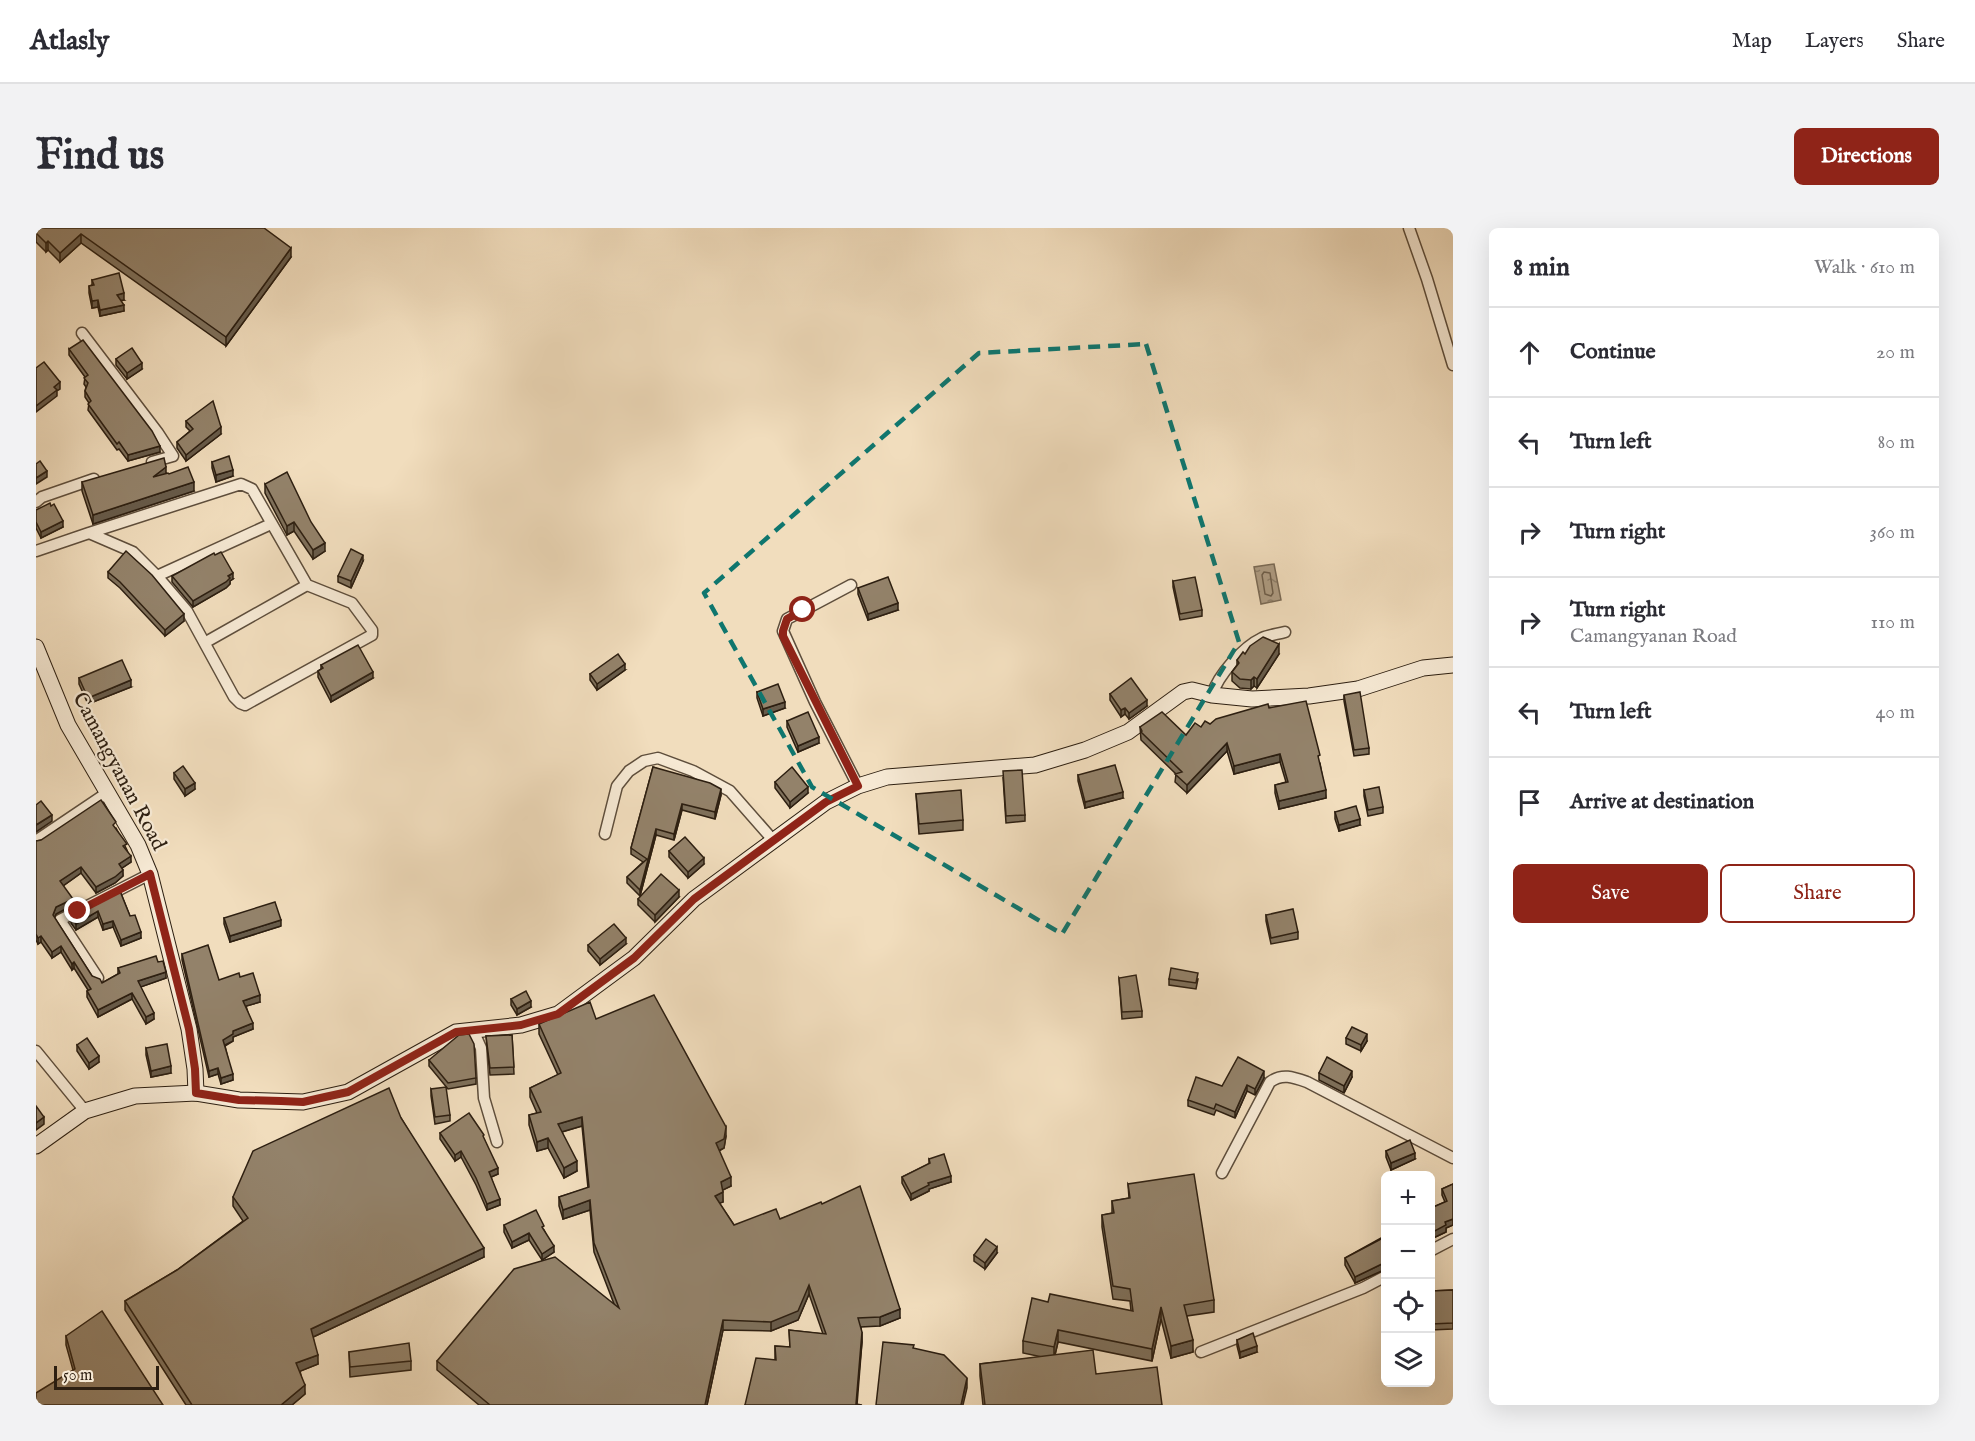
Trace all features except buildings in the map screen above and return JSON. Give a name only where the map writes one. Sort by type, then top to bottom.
[{"type":"street","points":[[1409,228],[1453,365]]},
{"type":"street","points":[[81,333],[173,456],[140,465]]},
{"type":"street","points":[[36,502],[42,497],[106,475]]},
{"type":"street","points":[[36,551],[89,533],[241,484],[252,489],[307,585],[352,603],[372,630],[372,635],[245,705],[240,704],[187,611],[157,576],[134,552],[89,533]]},
{"type":"street","points":[[157,576],[271,524]]},
{"type":"street","points":[[206,642],[307,585]]},
{"type":"street","points":[[851,585],[787,619],[783,631],[815,702],[858,786]]},
{"type":"street","points":[[1212,695],[1216,682],[1239,656],[1262,638],[1285,632]]},
{"type":"street","name":"Camangyanan Road","points":[[36,647],[68,725],[138,845],[150,874],[189,1029],[196,1093]]},
{"type":"street","points":[[36,1146],[85,1111],[135,1096],[196,1093],[239,1100],[303,1102],[348,1092],[456,1032],[521,1025],[558,1014],[634,958],[694,899],[826,802],[858,786],[887,777],[1035,765],[1085,750],[1128,732],[1183,692],[1192,690],[1212,695],[1252,699],[1309,696],[1358,689],[1422,668],[1453,665]]},
{"type":"street","points":[[605,834],[617,786],[628,771],[644,761],[658,758],[693,771],[730,791],[773,840]]},
{"type":"street","points":[[37,840],[107,794]]},
{"type":"street","points":[[98,978],[60,920],[150,874]]},
{"type":"street","points":[[473,1030],[481,1048],[484,1098],[497,1142]]},
{"type":"street","points":[[36,1052],[85,1111]]},
{"type":"street","points":[[1222,1173],[1270,1082],[1277,1077],[1284,1076],[1307,1082],[1453,1158]]},
{"type":"street","points":[[1435,1249],[1453,1239]]},
{"type":"street","points":[[1201,1352],[1363,1288],[1381,1279]]},
{"type":"highlighted area","points":[[1146,344],[1239,642],[1062,934],[812,787],[704,593],[979,353]]},
{"type":"water","points":[[1274,564],[1281,600],[1261,604],[1254,567]]},
{"type":"route","points":[[78,911],[150,874],[189,1029],[196,1093],[239,1100],[303,1102],[348,1092],[456,1032],[521,1025],[558,1014],[634,958],[694,899],[826,802],[858,786],[783,636],[787,619],[803,610]]}]
